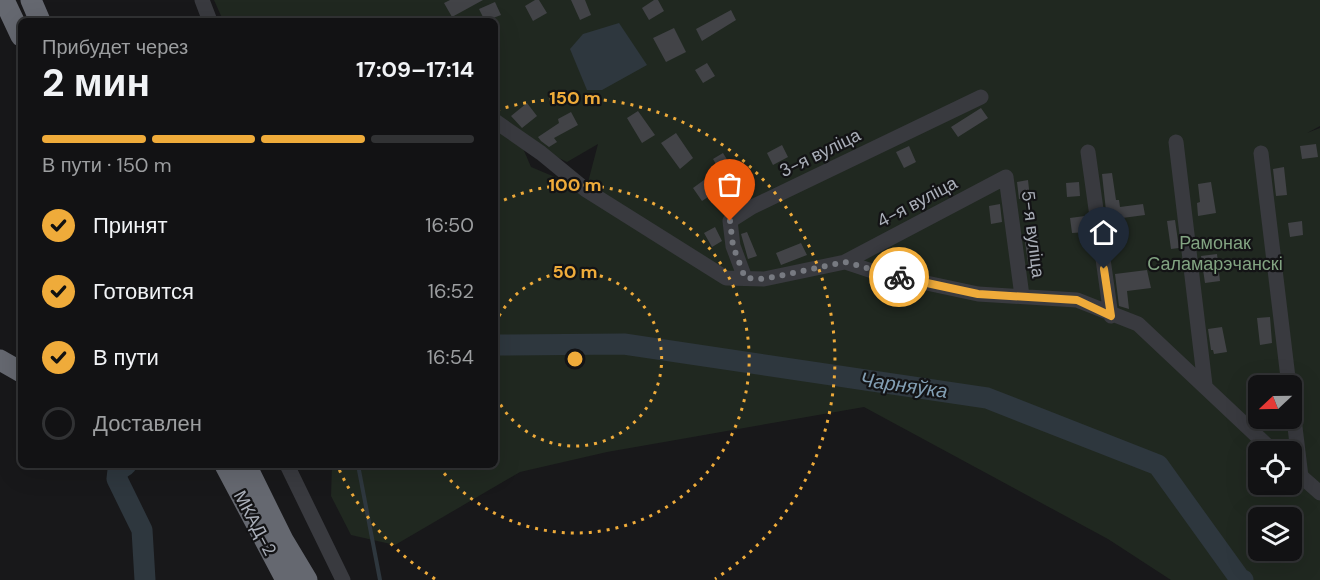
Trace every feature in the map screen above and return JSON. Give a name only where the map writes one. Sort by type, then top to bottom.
[{"type":"highway","points":[[4,0],[18,30]]},
{"type":"highway","points":[[31,0],[39,18]]},
{"type":"highway","points":[[0,360],[18,370]]},
{"type":"highway","name":"МКАД-2","points":[[227,468],[286,580]]},
{"type":"highway","points":[[247,468],[283,540],[307,580]]},
{"type":"street","points":[[202,0],[209,18]]},
{"type":"street","name":"3-я вуліца","points":[[745,278],[733,246],[730,221],[752,207],[981,97]]},
{"type":"street","points":[[498,123],[541,153],[586,190],[726,278],[764,279],[845,262],[875,272],[978,294],[1077,300],[1111,316],[1138,324],[1262,441]]},
{"type":"street","points":[[1176,142],[1205,386]]},
{"type":"street","points":[[1088,152],[1111,316]]},
{"type":"street","points":[[1261,153],[1288,375]]},
{"type":"street","name":"4-я вуліца","points":[[845,262],[1006,177]]},
{"type":"street","name":"5-я вуліца","points":[[1006,177],[1022,296]]},
{"type":"street","points":[[288,468],[344,580]]},
{"type":"street","points":[[1302,477],[1320,493]]},
{"type":"green space","name":"Рамонак Саламарэчанскі","points":[[214,0],[1320,0],[1320,126],[1307,133],[1320,128],[1320,580],[1171,580],[1108,539],[864,407],[607,452],[520,472],[395,545],[351,535],[331,496],[332,468],[498,468],[498,18],[222,18]],"holes":[[[519,139],[567,162],[598,144],[586,190],[531,167]]]},
{"type":"shaded area","points":[[619,23],[647,65],[602,90],[587,90],[570,49],[583,34]]},
{"type":"building","points":[[450,0],[483,0],[452,17],[444,3]]},
{"type":"building","points":[[539,0],[547,13],[533,21],[525,6]]},
{"type":"building","points":[[571,0],[585,0],[591,15],[580,20]]},
{"type":"building","points":[[658,0],[664,11],[649,20],[642,8]]},
{"type":"building","points":[[495,2],[501,15],[484,18],[479,9]]},
{"type":"building","points":[[731,10],[736,20],[702,41],[696,29]]},
{"type":"building","points":[[674,28],[686,52],[666,62],[653,38]]},
{"type":"building","points":[[707,63],[715,76],[703,83],[695,70]]},
{"type":"building","points":[[527,103],[537,116],[522,128],[511,116]]},
{"type":"building","points":[[981,108],[988,118],[958,137],[951,127]]},
{"type":"building","points":[[638,111],[655,135],[642,143],[627,118]]},
{"type":"building","points":[[571,112],[578,125],[554,138],[557,142],[549,147],[541,141],[538,137],[559,123],[558,119]]},
{"type":"building","points":[[676,133],[693,158],[680,169],[661,143]]},
{"type":"building","points":[[1316,144],[1318,157],[1302,159],[1300,146]]},
{"type":"building","points":[[782,145],[788,157],[773,165],[767,153]]},
{"type":"building","points":[[909,146],[916,162],[904,168],[896,152]]},
{"type":"building","points":[[723,153],[734,171],[737,169],[744,179],[730,188],[713,159]]},
{"type":"building","points":[[1284,167],[1287,195],[1276,196],[1273,169]]},
{"type":"building","points":[[1112,173],[1116,200],[1119,200],[1120,207],[1143,204],[1145,215],[1107,220],[1102,174]]},
{"type":"building","points":[[704,180],[714,193],[702,201],[693,188]]},
{"type":"building","points":[[1028,180],[1030,198],[1019,199],[1017,182]]},
{"type":"building","points":[[1079,182],[1080,196],[1067,197],[1066,183]]},
{"type":"building","points":[[1211,182],[1216,213],[1198,216],[1197,203],[1200,202],[1198,184]]},
{"type":"building","points":[[1000,204],[1002,222],[991,224],[989,206]]},
{"type":"building","points":[[1085,216],[1087,232],[1072,233],[1070,218]]},
{"type":"building","points":[[1175,220],[1179,248],[1171,249],[1167,221]]},
{"type":"building","points":[[1302,221],[1303,235],[1290,237],[1288,223]]},
{"type":"building","points":[[715,227],[722,241],[712,247],[704,233]]},
{"type":"building","points":[[747,232],[757,256],[748,259],[741,234]]},
{"type":"building","points":[[1037,233],[1041,267],[1029,269],[1024,235]]},
{"type":"building","points":[[801,243],[807,255],[781,265],[776,253]]},
{"type":"building","points":[[1217,254],[1220,281],[1205,283],[1201,256]]},
{"type":"building","points":[[1147,270],[1151,288],[1127,291],[1129,309],[1119,306],[1115,274]]},
{"type":"building","points":[[1270,317],[1272,343],[1260,345],[1257,318]]},
{"type":"building","points":[[1222,327],[1227,352],[1214,354],[1211,350],[1208,329]]},
{"type":"waterway","name":"Чарняўка","points":[[498,345],[624,344],[987,398],[1158,465],[1240,579],[1243,580]]},
{"type":"waterway","name":"Чарняўка","points":[[121,468],[118,470],[117,479],[142,530],[145,580]]},
{"type":"waterway","points":[[359,468],[380,580]]},
{"type":"way so far","points":[[730,221],[733,246],[745,278],[764,279],[845,262],[899,277]]},
{"type":"route","points":[[899,277],[978,294],[1077,300],[1111,316],[1104,269]]}]
